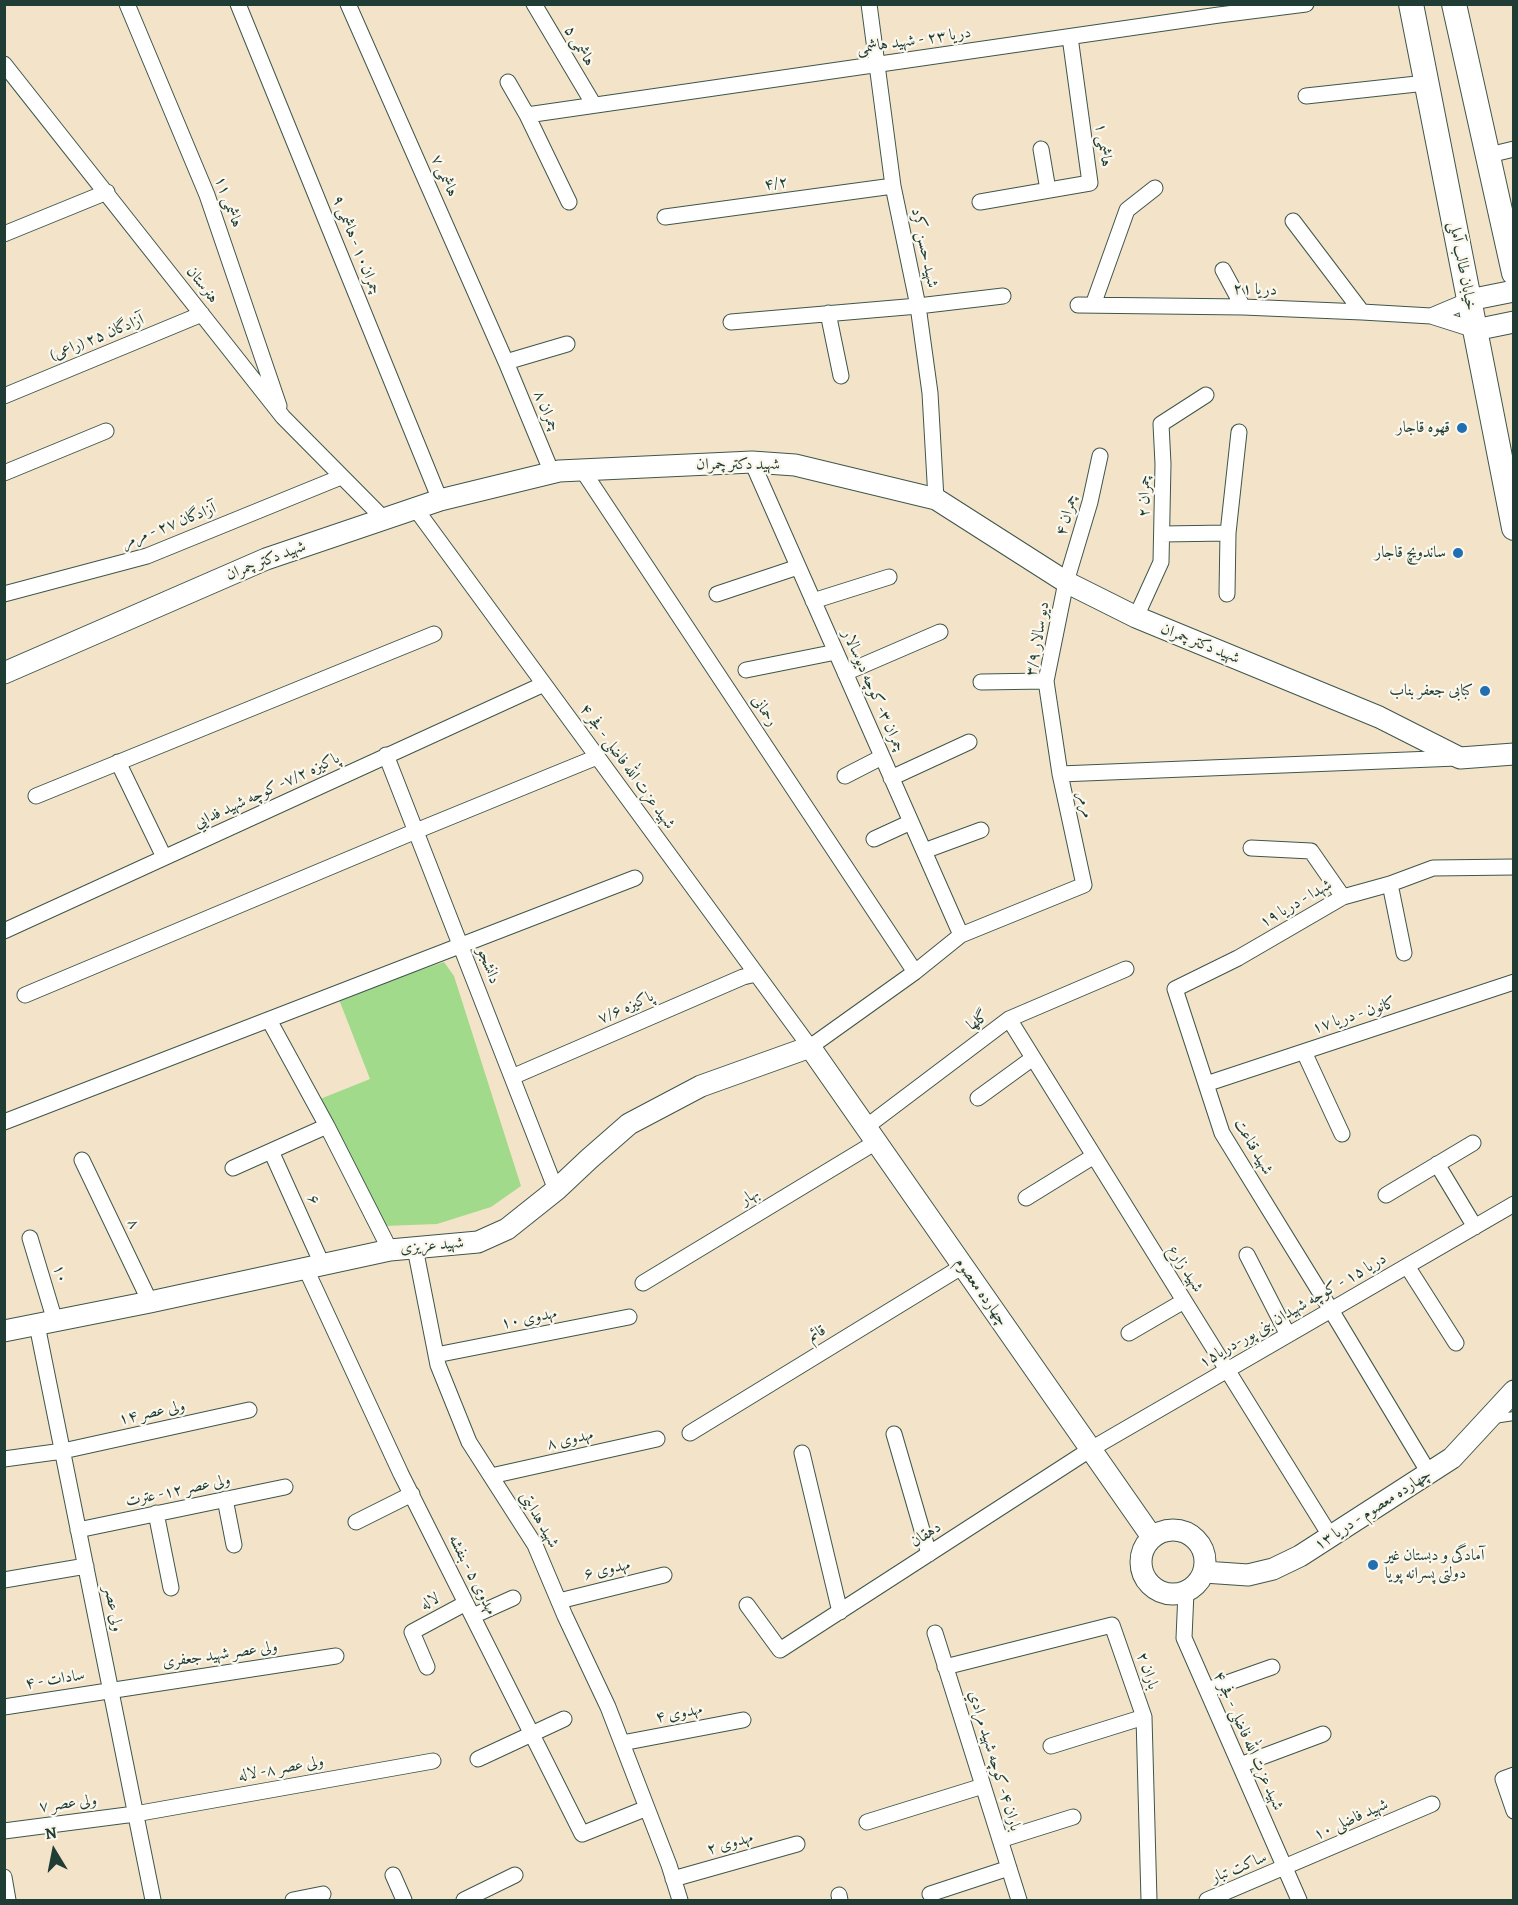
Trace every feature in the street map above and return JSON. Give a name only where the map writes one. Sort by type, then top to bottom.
[{"type":"main road","name":"خیابان طالب آملی","points":[[1411,4],[1514,528]]},
{"type":"main road","points":[[1454,4],[1488,155],[1508,226],[1514,273]]},
{"type":"street","name":"هاشمی ۱۱","points":[[127,4],[207,195],[283,417]]},
{"type":"street","name":"چمران۱۰ - هاشمی ۹","points":[[238,4],[440,500]]},
{"type":"street","name":"هاشمی ۷","points":[[348,4],[506,362]]},
{"type":"street","name":"هاشمی ۵","points":[[534,4],[594,105]]},
{"type":"street","name":"شهید حسن کرد","points":[[869,4],[892,186],[918,306],[930,393],[936,499]]},
{"type":"street","name":"دریا ۲۳ - شهید هاشمی","points":[[527,115],[1070,37],[1218,10],[1306,4]]},
{"type":"street","name":"هاشمی ۱","points":[[980,202],[1090,183],[1070,37]]},
{"type":"street","name":"هنرستان","points":[[4,64],[11,83],[107,192],[283,417],[383,518]]},
{"type":"street","points":[[508,82],[527,115],[569,202]]},
{"type":"street","points":[[1306,96],[1426,84]]},
{"type":"street","points":[[1041,149],[1048,190]]},
{"type":"street","points":[[1488,155],[1514,149]]},
{"type":"street","name":"۴/۲","points":[[665,217],[892,186]]},
{"type":"street","name":"دریا ۲۱","points":[[1155,188],[1127,210],[1086,305],[1243,308],[1431,316],[1474,330]]},
{"type":"street","points":[[4,234],[107,192]]},
{"type":"street","points":[[1293,221],[1362,312]]},
{"type":"street","points":[[1223,270],[1243,308]]},
{"type":"street","points":[[1469,300],[1514,291]]},
{"type":"street","points":[[731,322],[918,306],[1003,296]]},
{"type":"street","name":"دریا ۲۱","points":[[1431,316],[1469,300]]},
{"type":"street","points":[[828,313],[841,376]]},
{"type":"street","name":"آزادگان ۲۵ (راعی)","points":[[4,396],[202,314]]},
{"type":"street","points":[[1474,330],[1514,322]]},
{"type":"street","points":[[506,362],[567,344]]},
{"type":"street","name":"چمران ۸","points":[[506,362],[552,473]]},
{"type":"street","name":"چمران ۲","points":[[1136,617],[1161,562],[1163,464],[1161,424],[1206,395]]},
{"type":"street","points":[[4,473],[106,430]]},
{"type":"street","points":[[1227,594],[1228,533],[1239,432]]},
{"type":"street","name":"چمران ۴","points":[[1066,582],[1090,502],[1100,456]]},
{"type":"street","name":"شهید دکتر چمران","points":[[4,673],[266,559],[440,500],[559,471],[752,462],[795,465],[936,499],[1066,582],[1136,617],[1379,717],[1460,758]]},
{"type":"street","name":"چمران ۳- كوچه ديوسالار","points":[[752,462],[961,935]]},
{"type":"street","name":"رحمانی","points":[[583,471],[915,972]]},
{"type":"street","name":"آزادگان ۲۷ - مرمر","points":[[4,594],[147,556],[341,477]]},
{"type":"street","name":"شهید عزت الله فاضلی - فجر ۴","points":[[415,508],[810,1047]]},
{"type":"street","points":[[1162,534],[1228,533]]},
{"type":"street","points":[[717,594],[798,567]]},
{"type":"street","points":[[813,601],[889,577]]},
{"type":"street","name":"دیو سالار ۳/۹","points":[[1060,774],[1046,681],[1066,582]]},
{"type":"street","points":[[845,673],[940,632]]},
{"type":"street","points":[[36,796],[434,634]]},
{"type":"street","points":[[746,670],[836,652]]},
{"type":"street","points":[[981,682],[1046,681]]},
{"type":"street","name":"پاکیزه ۷/۲- كوچه شهيد فدايي","points":[[4,931],[544,684]]},
{"type":"street","points":[[891,778],[969,742]]},
{"type":"street","points":[[1460,758],[1514,754]]},
{"type":"street","name":"دانشجو","points":[[386,755],[556,1190]]},
{"type":"street","points":[[25,995],[597,757]]},
{"type":"street","points":[[845,776],[882,757]]},
{"type":"street","name":"مرمر","points":[[810,1047],[915,972],[961,935],[1084,885],[1060,774],[1460,758]]},
{"type":"street","points":[[118,762],[164,857]]},
{"type":"street","points":[[874,839],[911,822]]},
{"type":"street","points":[[924,851],[981,830]]},
{"type":"street","points":[[1251,848],[1311,851],[1343,897]]},
{"type":"street","name":"شهدا - دریا ۱۹","points":[[1175,989],[1238,958],[1343,897],[1390,884],[1433,868],[1514,867]]},
{"type":"street","points":[[4,1122],[635,878]]},
{"type":"street","points":[[1390,884],[1404,953]]},
{"type":"street","name":"گلها","points":[[871,1135],[1009,1019],[1126,969]]},
{"type":"street","name":"پاکیزه ۷/۶","points":[[512,1077],[743,977],[756,974]]},
{"type":"street","name":"کانون - دریا ۱۷","points":[[1206,1084],[1514,982]]},
{"type":"street","name":"شهید قناعت","points":[[1175,989],[1222,1133],[1429,1473]]},
{"type":"street","name":"شهید زارع","points":[[1009,1019],[1331,1537]]},
{"type":"street","points":[[269,1020],[327,1126],[390,1250]]},
{"type":"street","name":"چهارده معصوم","points":[[810,1047],[1152,1537]]},
{"type":"street","name":"شهید عزیزی","points":[[4,1331],[390,1250],[478,1242],[507,1229],[556,1190],[630,1124],[701,1086],[810,1047]]},
{"type":"street","points":[[1304,1052],[1342,1134]]},
{"type":"street","points":[[978,1098],[1033,1058]]},
{"type":"street","points":[[233,1168],[327,1126]]},
{"type":"street","name":"بهار","points":[[643,1283],[871,1135]]},
{"type":"street","points":[[1386,1195],[1473,1143]]},
{"type":"street","name":"۶","points":[[271,1151],[313,1266]]},
{"type":"street","points":[[1026,1198],[1094,1156]]},
{"type":"street","name":"۸","points":[[82,1160],[150,1302]]},
{"type":"street","points":[[1437,1164],[1475,1227]]},
{"type":"street","name":"دریا ۱۵ - كوچه شهيدان بنی پور-دريا۱۵","points":[[1090,1449],[1514,1204]]},
{"type":"street","name":"۱۰","points":[[30,1238],[46,1323]]},
{"type":"street","name":"شهید هدایتی","points":[[415,1248],[438,1365],[469,1442],[535,1545],[608,1707],[680,1900]]},
{"type":"street","points":[[1247,1255],[1288,1335]]},
{"type":"street","name":"مهدوی ۵ - بنفشه","points":[[313,1266],[412,1494],[582,1834],[647,1808]]},
{"type":"street","name":"قائم","points":[[690,1433],[963,1266]]},
{"type":"street","points":[[1407,1266],[1456,1342]]},
{"type":"street","points":[[1129,1333],[1184,1300]]},
{"type":"street","name":"مهدوی ۱۰","points":[[436,1355],[629,1317]]},
{"type":"street","name":"ولی عصر","points":[[46,1323],[63,1451],[153,1900]]},
{"type":"street","name":"چهارده معصوم - دریا ۱۳","points":[[1204,1572],[1248,1575],[1273,1569],[1300,1556],[1452,1458],[1514,1391]]},
{"type":"street","name":"ولی عصر ۱۴","points":[[63,1451],[249,1410]]},
{"type":"street","points":[[894,1434],[929,1554]]},
{"type":"street","name":"مهدوی ۸","points":[[491,1476],[657,1439]]},
{"type":"street","name":"دهقان","points":[[747,1605],[780,1650],[1090,1449]]},
{"type":"street","points":[[4,1459],[63,1451]]},
{"type":"street","points":[[802,1453],[840,1612]]},
{"type":"street","name":"ولی عصر ۱۲- عترت","points":[[78,1530],[285,1487]]},
{"type":"street","points":[[356,1522],[412,1494]]},
{"type":"street","points":[[225,1499],[234,1545]]},
{"type":"street","points":[[156,1513],[171,1588]]},
{"type":"street","points":[[1171,1530],[1182,1531],[1191,1535],[1204,1551],[1206,1561],[1204,1572],[1195,1586],[1186,1592],[1176,1595],[1165,1594],[1156,1590],[1143,1575],[1140,1565],[1141,1555],[1145,1545],[1152,1537],[1171,1530]]},
{"type":"street","points":[[4,1580],[86,1566]]},
{"type":"street","name":"مهدوی ۶","points":[[559,1600],[664,1575]]},
{"type":"street","name":"شهید عزت الله فاضلی - فجر ۴","points":[[1186,1592],[1184,1638],[1299,1900]]},
{"type":"street","points":[[469,1610],[513,1598]]},
{"type":"street","name":"لاله","points":[[427,1667],[412,1632],[469,1610]]},
{"type":"street","name":"باران ۲","points":[[945,1667],[1112,1625],[1144,1717],[1149,1900]]},
{"type":"street","name":"باران ۴- كوچه شهيد مرادي","points":[[935,1633],[1019,1900]]},
{"type":"street","name":"ولی عصر شهید جعفری","points":[[111,1690],[336,1656]]},
{"type":"street","points":[[1207,1690],[1272,1667]]},
{"type":"street","name":"۴ - سادات","points":[[4,1707],[111,1690]]},
{"type":"street","points":[[1051,1746],[1144,1717]]},
{"type":"street","points":[[478,1759],[564,1719]]},
{"type":"street","name":"مهدوی ۴","points":[[622,1743],[743,1720]]},
{"type":"street","points":[[1239,1765],[1323,1734]]},
{"type":"street","name":"ولی عصر ۸- لاله","points":[[135,1814],[433,1761]]},
{"type":"street","points":[[1508,1777],[1514,1811]]},
{"type":"street","points":[[867,1822],[983,1786]]},
{"type":"street","name":"شهید فاضلی ۱۰","points":[[1285,1869],[1432,1804]]},
{"type":"street","name":"ولی عصر ۷","points":[[4,1831],[135,1814]]},
{"type":"street","points":[[1000,1840],[1073,1817]]},
{"type":"street","name":"مهدوی ۲","points":[[673,1878],[797,1844]]},
{"type":"street","points":[[930,1894],[1009,1868]]},
{"type":"street","name":"ساکت تبار","points":[[1207,1900],[1285,1869]]},
{"type":"street","points":[[393,1875],[404,1900]]},
{"type":"street","points":[[464,1900],[515,1875]]},
{"type":"street","points":[[4,1877],[8,1900]]},
{"type":"street","points":[[293,1900],[323,1894]]},
{"type":"lane","points":[[1489,1419],[1514,1416]]},
{"type":"green space","points":[[444,962],[454,976],[521,1186],[491,1207],[437,1224],[384,1226],[320,1099],[370,1079],[338,997]]},
{"type":"place","name":"قهوه قاجار","points":[[1462,428]]},
{"type":"place","name":"ساندویچ قاجار","points":[[1458,553]]},
{"type":"place","name":"کبابی جعفر بناب","points":[[1485,691]]},
{"type":"place","name":"آمادگی و دبستان غیر دولتی پسرانه پویا","points":[[1373,1565]]}]
